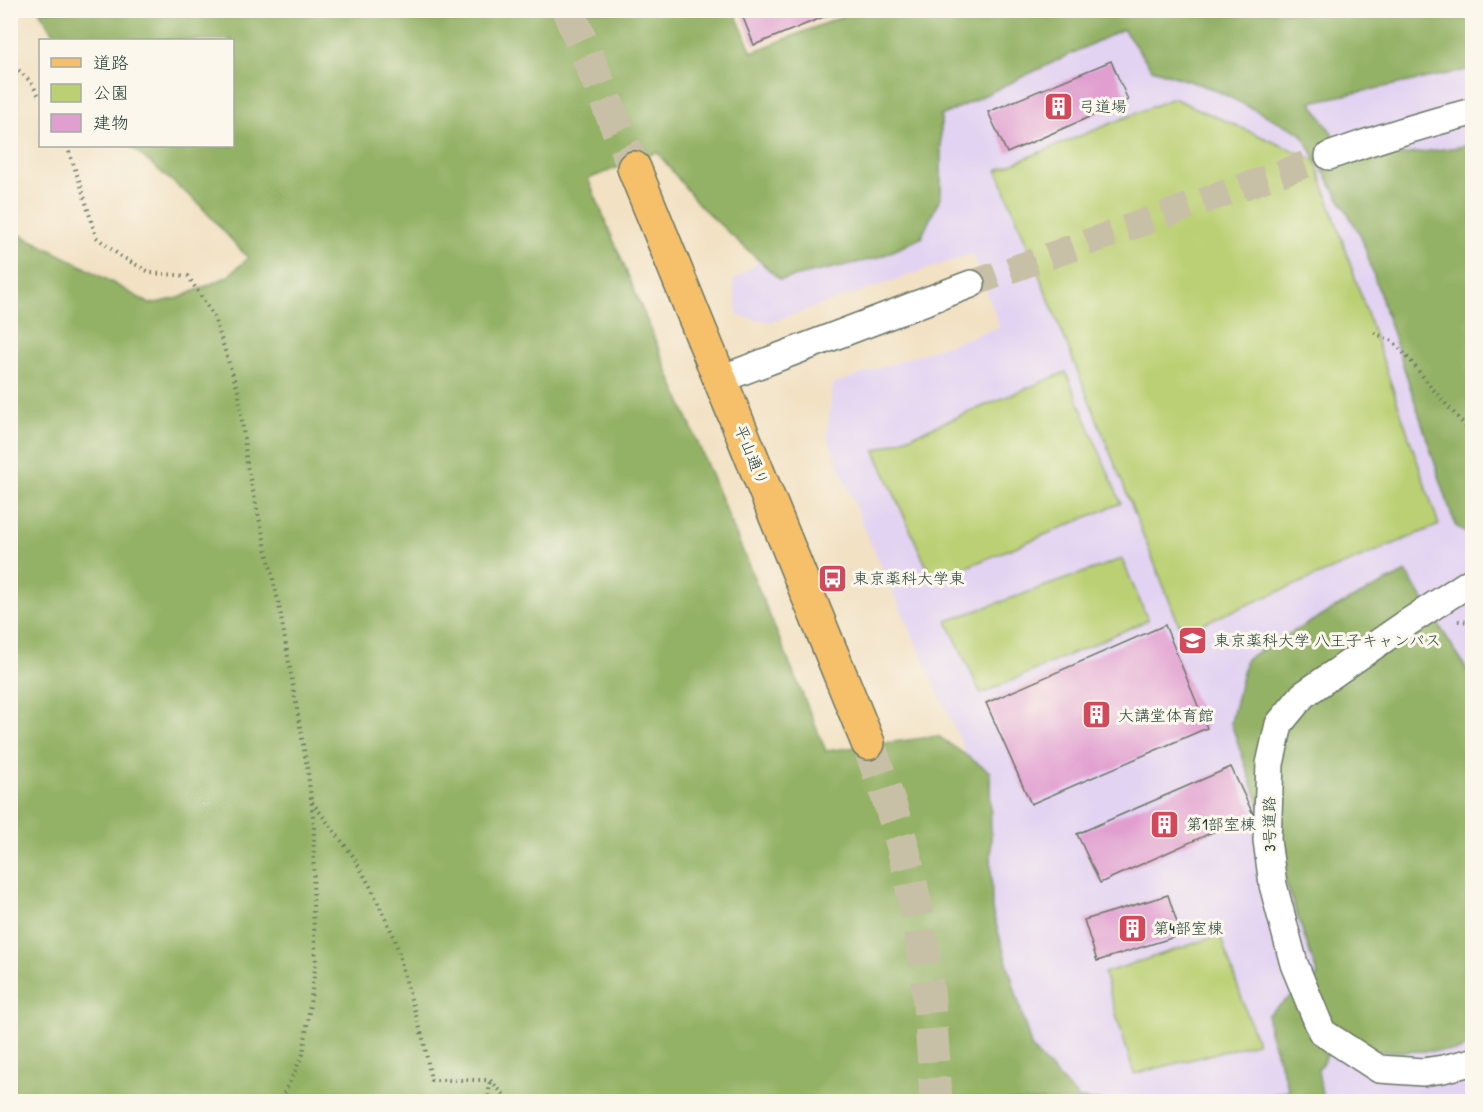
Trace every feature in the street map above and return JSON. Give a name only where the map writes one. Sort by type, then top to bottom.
[{"type":"main road","name":"平山通り","points":[[634,168],[868,743]]},
{"type":"street","points":[[1329,156],[1381,137],[1473,112]]},
{"type":"street","points":[[721,379],[971,284]]},
{"type":"street","name":"3号道路","points":[[1473,581],[1410,621],[1303,695],[1279,724],[1270,764],[1267,840],[1273,885],[1294,964],[1322,1032],[1379,1069],[1423,1072],[1473,1062]]},
{"type":"path","points":[[10,62],[31,82],[39,96]]},
{"type":"path","points":[[67,147],[96,237],[120,256],[152,273],[188,276],[214,317],[239,394],[247,465],[279,605],[308,773],[314,824],[313,914],[316,962],[303,1053],[280,1101]]},
{"type":"path","points":[[1374,333],[1393,341],[1473,434]]},
{"type":"path","points":[[311,800],[353,856],[395,939],[424,1042],[431,1080],[490,1080],[511,1101]]},
{"type":"path","points":[[488,1101],[490,1080]]},
{"type":"shaded area","name":"東京薬科大学 八王子キャンパス","points":[[933,11],[1472,11],[1472,1101],[976,1101],[981,823],[964,749],[865,530],[827,435],[833,384],[1000,327],[972,254],[771,322],[738,316],[733,281],[832,207]]},
{"type":"green space","points":[[39,11],[734,11],[752,52],[841,17],[839,11],[1472,11],[1472,69],[1311,102],[1351,162],[1472,145],[1472,538],[1455,525],[1361,236],[1301,133],[1213,89],[1152,69],[1123,29],[941,116],[941,196],[921,238],[878,258],[780,280],[700,206],[657,152],[588,179],[826,751],[938,736],[990,772],[992,910],[1032,1049],[1079,1099],[1104,1101],[11,1102],[11,230],[77,263],[150,304],[179,298],[227,277],[248,258],[198,203],[131,147],[234,147],[234,39],[58,39]]},
{"type":"green space","points":[[1173,98],[1315,160],[1439,525],[1182,632],[997,170]]},
{"type":"green space","points":[[1066,372],[1121,503],[933,581],[875,451]]},
{"type":"green space","points":[[1122,559],[1148,620],[981,694],[947,621]]},
{"type":"green space","points":[[1406,572],[1472,678],[1472,1046],[1456,1051],[1329,1052],[1318,1070],[1323,1101],[1251,1101],[1289,1090],[1269,1031],[1268,1014],[1318,976],[1231,723],[1246,659],[1340,605]]},
{"type":"green space","points":[[1220,935],[1257,1043],[1134,1074],[1104,973]]},
{"type":"building","points":[[740,10],[830,10],[831,14],[754,45]]},
{"type":"building","name":"弓道場","points":[[1111,61],[1128,100],[1007,153],[988,112]]},
{"type":"building","name":"大講堂体育館","points":[[1165,625],[1207,728],[1031,804],[986,703]]},
{"type":"building","name":"第1部室棟","points":[[1231,767],[1253,814],[1100,883],[1077,834]]},
{"type":"building","name":"第4部室棟","points":[[1168,895],[1181,935],[1097,961],[1084,920]]},
{"type":"tunnel","points":[[568,10],[634,168]]},
{"type":"tunnel","points":[[971,284],[1329,156]]},
{"type":"tunnel","points":[[868,743],[900,838],[917,914],[929,1007],[936,1102]]},
{"type":"place","name":"弓道場","points":[[1058,106]]},
{"type":"place","name":"東京薬科大学東","points":[[832,578]]},
{"type":"place","name":"東京薬科大学 八王子キャンパス","points":[[1193,640]]},
{"type":"place","name":"大講堂体育館","points":[[1097,715]]},
{"type":"place","name":"第1部室棟","points":[[1165,824]]},
{"type":"place","name":"第4部室棟","points":[[1132,928]]}]
